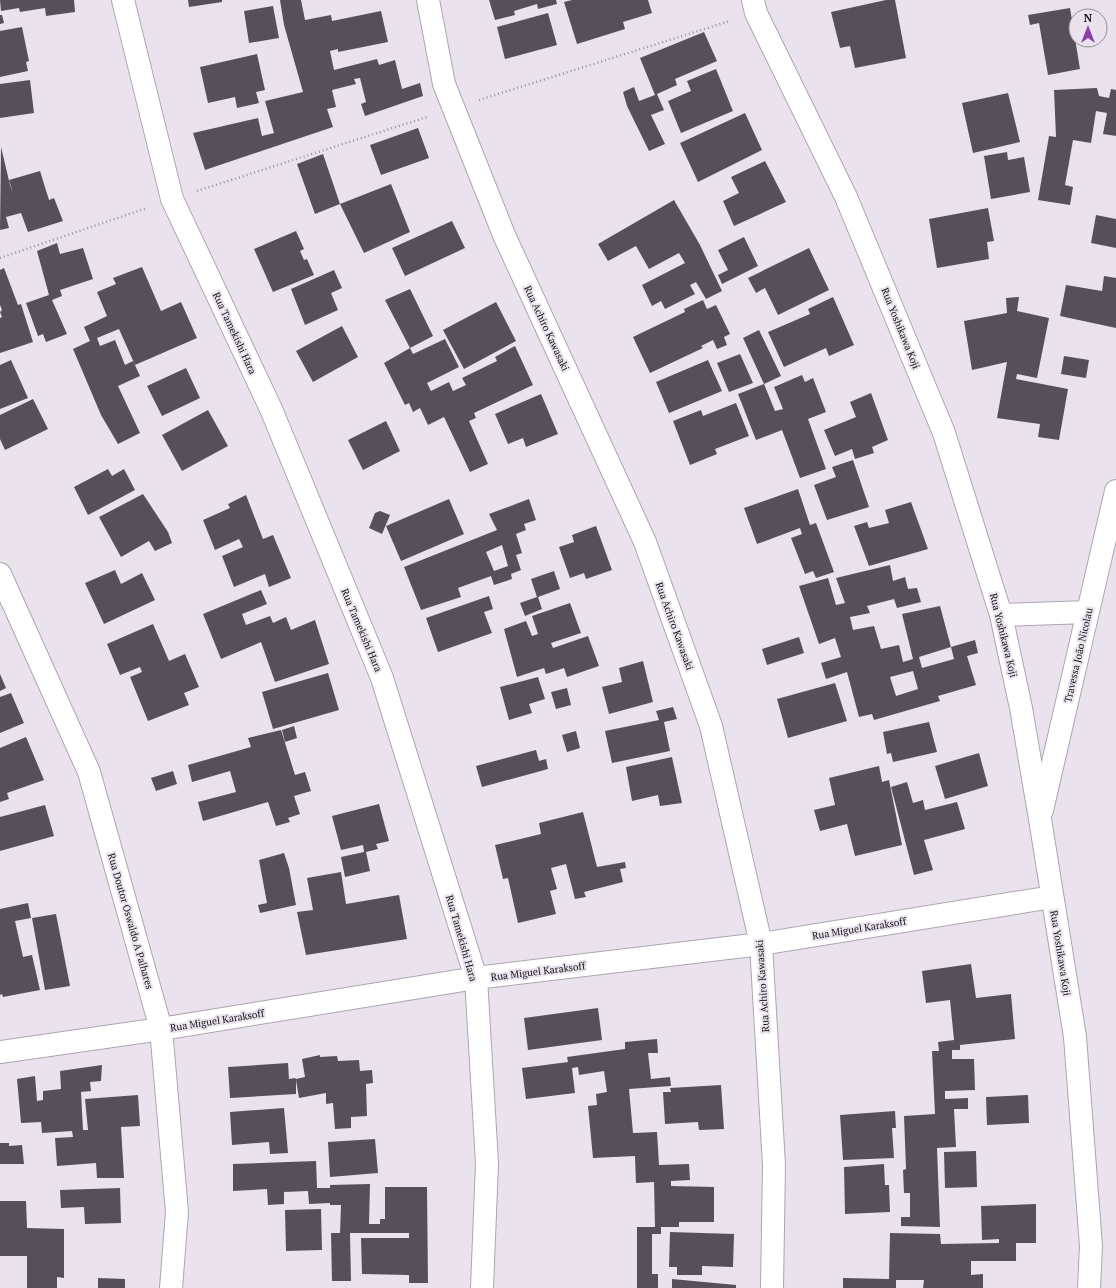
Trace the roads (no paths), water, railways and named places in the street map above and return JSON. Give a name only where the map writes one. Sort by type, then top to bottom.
[{"type":"street","name":"Rua Tamekishi Hara","points":[[123,0],[172,199],[271,410],[382,678],[476,978],[487,1163],[482,1288]]},
{"type":"street","name":"Rua Achiro Kawasaki","points":[[428,0],[444,84],[504,235],[645,542],[711,726],[761,944],[774,1166],[772,1288]]},
{"type":"street","name":"Rua Yoshikawa Koji","points":[[754,6],[846,197],[941,426],[1001,615],[1021,708],[1075,1037],[1090,1246],[1089,1288]]},
{"type":"street","name":"Travessa João Nicolau","points":[[1040,819],[1116,491]]},
{"type":"street","name":"Rua Doutor Oswaldo A Palhares","points":[[0,574],[89,772],[161,1029],[177,1212],[171,1288]]},
{"type":"street","points":[[1001,615],[1087,612]]},
{"type":"street","name":"Rua Miguel Karaksoff","points":[[0,1052],[161,1029],[476,978],[761,944],[1052,897]]}]
